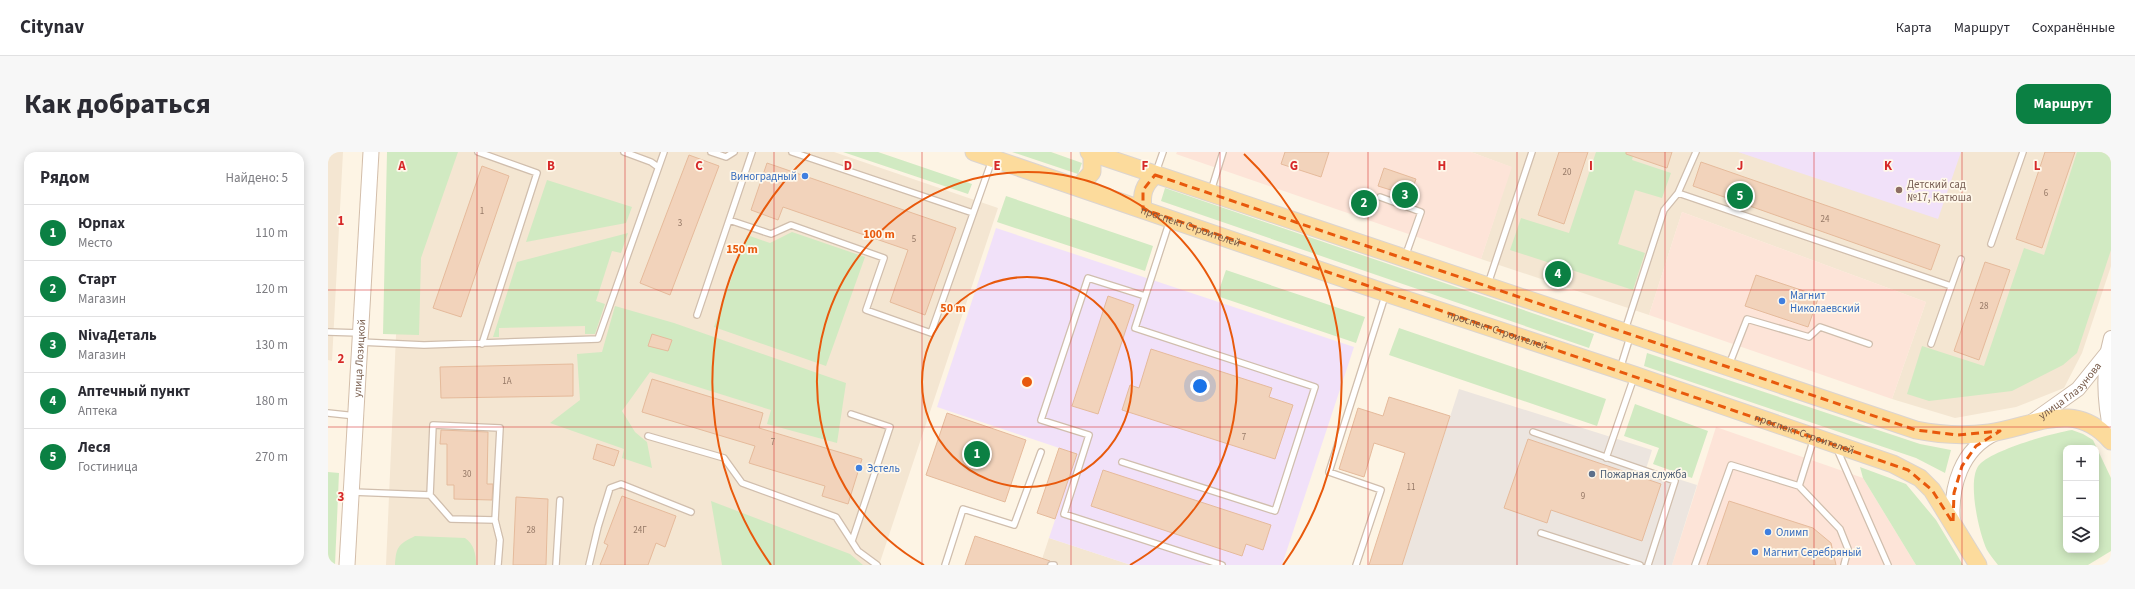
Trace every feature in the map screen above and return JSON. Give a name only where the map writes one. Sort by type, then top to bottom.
[{"type":"main road","name":"улица Лозицкой","points":[[347,565],[371,152]]},
{"type":"main road","name":"проспект Строителей","points":[[974,152],[1893,464],[1920,478],[1932,490],[1978,565]]},
{"type":"main road","points":[[1079,187],[1092,172],[1091,152],[1155,175],[1916,430],[1958,435],[2000,431],[2058,417],[2082,420],[2097,428],[2111,441]]},
{"type":"main road","points":[[1143,209],[1143,190],[1147,182],[1155,175]]},
{"type":"street","name":"улица Глазунова","points":[[2111,338],[2107,353],[2105,402],[2111,431]]},
{"type":"street","name":"улица Глазунова","points":[[2029,423],[2078,389],[2107,353]]},
{"type":"street","points":[[1953,523],[1952,508],[1954,493],[1962,466],[1976,446],[2000,431]]},
{"type":"lane","points":[[478,152],[537,173],[482,344]]},
{"type":"lane","points":[[496,158],[498,152]]},
{"type":"lane","points":[[624,152],[651,162],[658,167]]},
{"type":"lane","points":[[328,332],[424,345],[598,339],[664,152]]},
{"type":"lane","points":[[711,152],[726,157],[734,152]]},
{"type":"lane","points":[[697,315],[752,152]]},
{"type":"lane","points":[[792,152],[973,213]]},
{"type":"lane","points":[[1155,175],[1163,152]]},
{"type":"lane","points":[[1210,193],[1223,152]]},
{"type":"lane","points":[[1487,286],[1532,152]]},
{"type":"lane","points":[[1606,458],[1627,373],[1627,333],[1664,210],[1678,193],[1696,152]]},
{"type":"lane","points":[[1991,244],[2023,152]]},
{"type":"lane","points":[[729,220],[771,234],[791,225],[884,258],[866,310],[931,333],[993,158]]},
{"type":"lane","points":[[1678,193],[1951,286]]},
{"type":"lane","points":[[1380,197],[1421,212],[1405,259]]},
{"type":"lane","points":[[1122,462],[1275,511],[1315,387],[1135,328],[1171,218]]},
{"type":"lane","points":[[1931,344],[1961,259]]},
{"type":"lane","points":[[1145,296],[1088,278],[1041,420],[1090,435],[1064,514],[1222,565]]},
{"type":"lane","points":[[1356,565],[1381,490],[1329,472],[1386,293]]},
{"type":"lane","points":[[1728,367],[1747,319],[1809,337],[1820,327],[1869,344]]},
{"type":"lane","points":[[328,413],[356,416]]},
{"type":"lane","points":[[851,414],[890,427],[852,541]]},
{"type":"lane","points":[[495,520],[451,519],[430,495],[434,425],[500,428],[495,520],[500,540],[498,565]]},
{"type":"lane","points":[[1533,432],[1675,481],[1648,565]]},
{"type":"lane","points":[[648,436],[724,458],[742,483],[836,517],[858,551],[877,565]]},
{"type":"lane","points":[[1799,486],[1814,436]]},
{"type":"lane","points":[[1834,443],[1888,565]]},
{"type":"lane","points":[[945,565],[964,509],[1014,525],[1041,452]]},
{"type":"lane","points":[[1696,565],[1731,465],[1799,486],[1840,529],[1848,549],[1844,565]]},
{"type":"lane","points":[[589,565],[598,527],[610,488],[621,484],[691,512]]},
{"type":"lane","points":[[352,492],[430,495]]},
{"type":"lane","points":[[556,565],[560,500]]},
{"type":"lane","points":[[1541,533],[1640,565]]},
{"type":"highlighted area","points":[[1155,175],[1916,430],[1958,435],[2000,431],[1976,446],[1962,466],[1954,493],[1953,523],[1932,490],[1908,470],[1143,209],[1143,190]]},
{"type":"shaded area","points":[[328,152],[343,152],[332,361],[328,360]]},
{"type":"shaded area","points":[[404,152],[834,152],[998,208],[879,565],[386,565]]},
{"type":"shaded area","points":[[1177,152],[1471,152],[1512,167],[1481,259],[1176,154]]},
{"type":"shaded area","points":[[1471,152],[2111,152],[2111,266],[2082,353],[2064,388],[2016,407],[1955,418],[1892,399],[1926,302],[1682,212],[1649,315],[1481,259],[1511,167]]},
{"type":"shaded area","name":"Детский сад №17, Катюша","points":[[1738,152],[1961,152],[1938,219]]},
{"type":"shaded area","points":[[1682,212],[1926,302],[1892,399],[1649,315]]},
{"type":"shaded area","points":[[996,228],[1354,347],[1282,565],[1131,565],[1049,538],[1077,454],[937,407]]},
{"type":"shaded area","points":[[1459,389],[1652,450],[1646,469],[1697,485],[1672,565],[1402,565]]},
{"type":"shaded area","points":[[1716,427],[1863,478],[1916,565],[1672,565]]},
{"type":"shaded area","points":[[1049,538],[1131,565],[1040,565]]},
{"type":"green space","points":[[387,152],[458,152],[421,258],[419,335],[383,334]]},
{"type":"green space","points":[[843,152],[878,152],[972,184],[968,194]]},
{"type":"green space","points":[[1012,152],[1051,152],[1082,163],[1078,174]]},
{"type":"green space","points":[[1596,152],[1634,152],[1632,160],[1671,173],[1662,198],[1635,190],[1618,244],[1645,253],[1633,290],[1510,250],[1521,218],[1569,233]]},
{"type":"green space","points":[[2077,152],[2111,152],[2111,250],[2077,353],[2063,365],[2012,391],[1929,401],[1907,394],[1922,346],[1984,366],[2024,248],[2044,255]]},
{"type":"green space","points":[[547,180],[632,207],[626,223],[526,242]]},
{"type":"green space","points":[[1165,188],[1594,334],[1589,348],[1161,201]]},
{"type":"green space","points":[[1006,196],[1153,246],[1145,271],[997,222]]},
{"type":"green space","points":[[792,232],[865,257],[826,366],[714,327],[747,235],[770,243]]},
{"type":"green space","points":[[628,233],[621,253],[612,251],[596,301],[605,304],[595,334],[585,334],[585,326],[499,328],[499,337],[493,337],[517,262]]},
{"type":"green space","points":[[1226,270],[1365,317],[1356,343],[1217,296]]},
{"type":"green space","points":[[615,306],[674,323],[846,383],[837,443],[767,424],[771,410],[650,372],[622,411],[635,432],[647,442],[652,468],[622,458],[624,449],[550,423],[580,400],[577,354],[602,352]]},
{"type":"green space","points":[[1399,328],[1606,399],[1597,426],[1389,355]]},
{"type":"green space","points":[[1647,353],[1920,444],[1951,450],[1945,473],[1916,458],[1644,366]]},
{"type":"green space","points":[[1635,404],[1708,431],[1692,478],[1653,464],[1659,448],[1624,436]]},
{"type":"green space","points":[[2072,430],[2093,440],[2095,445],[2063,445],[2063,553],[2099,553],[2099,453],[2111,478],[2111,551],[2088,565],[1998,565],[1987,550],[1975,506],[1974,481],[1976,471],[1980,464],[1997,453],[2038,438]]},
{"type":"green space","points":[[1860,467],[1906,484],[1936,520],[1963,565],[1916,565],[1863,478]]},
{"type":"green space","points":[[328,472],[339,473],[335,565],[328,565]]},
{"type":"green space","points":[[711,501],[850,554],[863,565],[722,565]]},
{"type":"green space","points":[[415,536],[465,538],[471,543],[474,550],[476,565],[395,565],[396,554],[399,546]]},
{"type":"building","points":[[1285,152],[1329,152],[1321,177],[1281,164]]},
{"type":"building","points":[[1559,152],[1588,152],[1564,224],[1538,215]]},
{"type":"building","points":[[1626,152],[1672,152],[1667,168],[1626,154]]},
{"type":"building","points":[[2045,152],[2075,152],[2042,248],[2016,239]]},
{"type":"building","points":[[689,155],[719,166],[670,295],[640,283]]},
{"type":"building","points":[[1701,162],[1940,245],[1931,270],[1693,186]]},
{"type":"building","points":[[767,163],[956,228],[925,315],[890,302],[908,250],[783,207],[778,220],[751,210]]},
{"type":"building","points":[[482,166],[509,176],[461,317],[433,308]]},
{"type":"building","points":[[1384,168],[1416,179],[1410,196],[1378,186]]},
{"type":"building","points":[[1985,262],[2010,270],[1979,360],[1954,351]]},
{"type":"building","points":[[1756,275],[1819,296],[1808,327],[1745,306]]},
{"type":"building","points":[[1108,296],[1134,305],[1098,414],[1072,406]]},
{"type":"building","points":[[652,334],[672,340],[668,351],[648,346]]},
{"type":"building","points":[[1151,349],[1272,388],[1269,397],[1293,405],[1275,459],[1122,410],[1130,385],[1139,388]]},
{"type":"building","points":[[573,364],[573,396],[441,398],[440,367]]},
{"type":"building","points":[[652,379],[763,413],[759,428],[862,459],[848,504],[822,496],[825,486],[749,463],[755,446],[642,412]]},
{"type":"building","points":[[1389,397],[1450,416],[1402,565],[1369,565],[1405,453],[1374,443],[1364,477],[1339,469],[1358,408],[1383,416]]},
{"type":"building","points":[[947,413],[1026,440],[1005,502],[926,475]]},
{"type":"building","points":[[441,430],[488,432],[487,484],[493,484],[492,500],[454,499],[454,485],[447,485],[447,444],[440,444]]},
{"type":"building","points":[[1528,439],[1661,484],[1642,541],[1551,510],[1547,523],[1504,508]]},
{"type":"building","points":[[597,444],[619,451],[614,466],[593,459]]},
{"type":"building","points":[[1059,448],[1077,454],[1055,519],[1037,513]]},
{"type":"building","points":[[1103,470],[1271,525],[1263,550],[1246,544],[1242,556],[1091,506]]},
{"type":"building","points":[[622,496],[676,516],[665,547],[656,543],[648,565],[600,565],[608,545],[604,543]]},
{"type":"building","points":[[516,497],[548,499],[546,565],[513,565]]},
{"type":"building","name":"Олимп","points":[[1729,501],[1813,528],[1831,543],[1836,565],[1707,565]]},
{"type":"building","points":[[975,536],[1050,561],[1047,565],[965,565]]},
{"type":"place","name":"Виноградный","points":[[805,176]]},
{"type":"place","name":"Детский сад №17, Катюша","points":[[1899,190]]},
{"type":"place","name":"NivaДеталь","points":[[1405,195]]},
{"type":"place","name":"Леся","points":[[1740,196]]},
{"type":"place","name":"Старт","points":[[1364,203]]},
{"type":"place","name":"Аптечный пункт","points":[[1558,274]]},
{"type":"place","name":"Магнит Николаевский","points":[[1782,301]]},
{"type":"place","name":"Юрпах","points":[[977,454]]},
{"type":"place","name":"Эстель","points":[[859,468]]},
{"type":"place","name":"Пожарная служба","points":[[1592,474]]},
{"type":"place","name":"Олимп","points":[[1768,532]]},
{"type":"place","name":"Магнит Серебряный","points":[[1755,552]]}]
